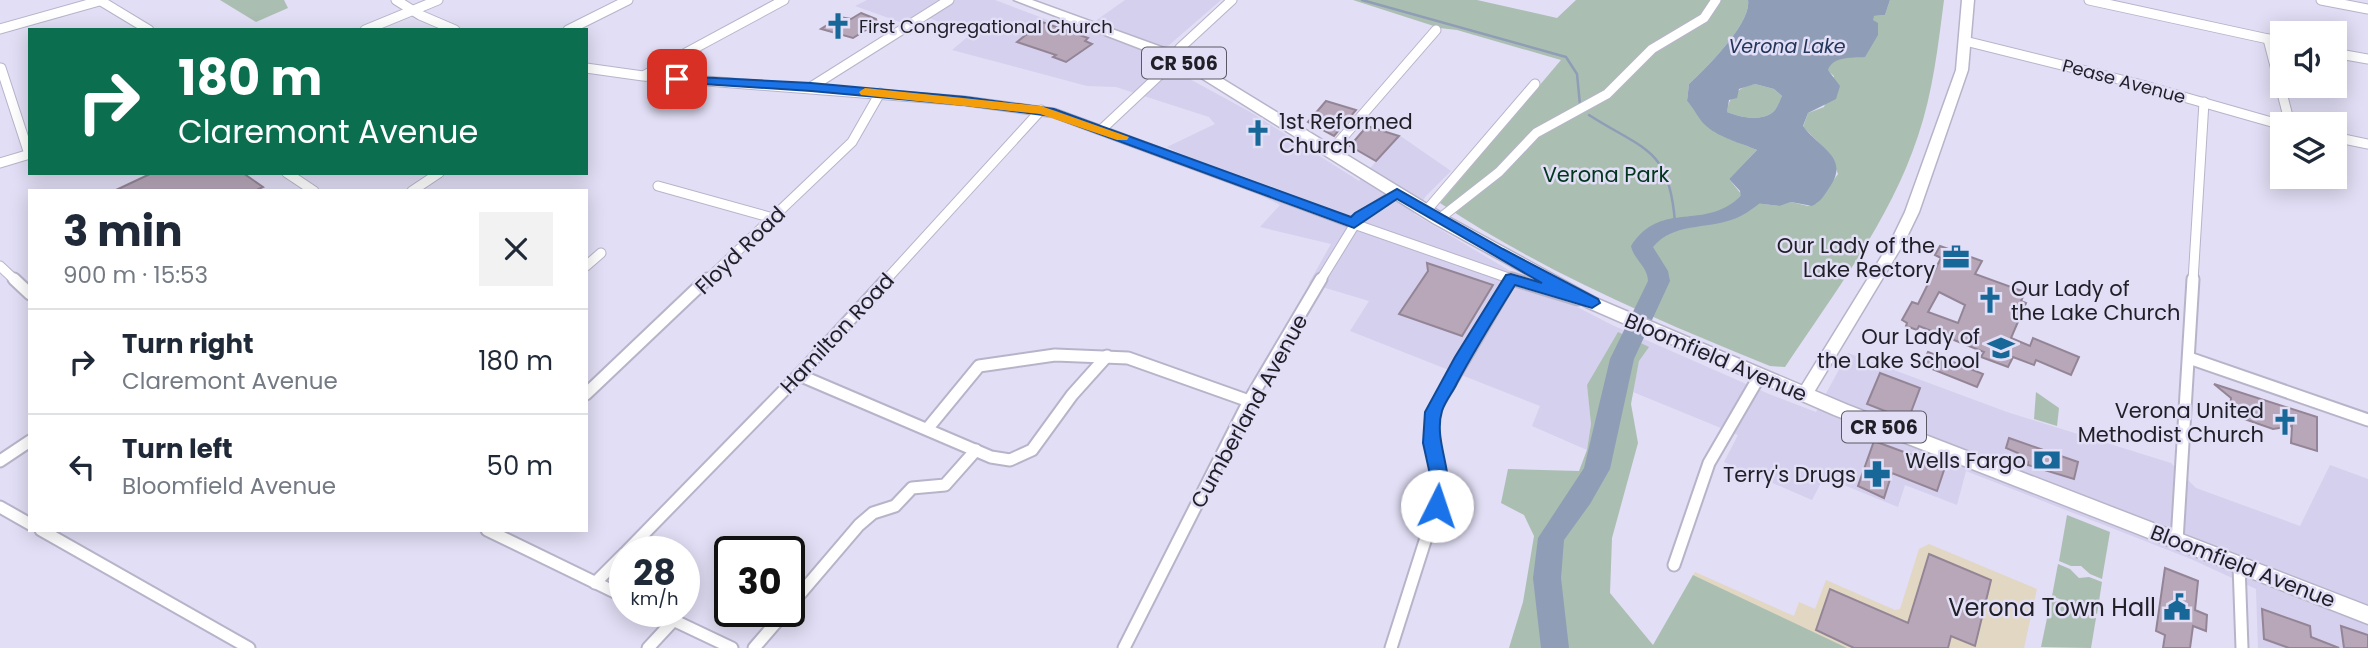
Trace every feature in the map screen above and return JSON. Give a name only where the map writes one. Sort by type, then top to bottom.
[{"type":"main road","name":"Bloomfield Avenue","points":[[1020,0],[1174,58],[1220,82],[1432,215],[1592,303],[1627,319],[1804,395],[2368,615]]},
{"type":"main road","points":[[1804,395],[1898,241],[1912,212],[1962,70],[1968,0]]},
{"type":"street","points":[[0,29],[102,0],[146,28]]},
{"type":"street","points":[[396,0],[452,28]]},
{"type":"street","points":[[370,28],[438,0]]},
{"type":"street","points":[[572,28],[628,0]]},
{"type":"street","points":[[643,76],[784,0]]},
{"type":"street","points":[[811,87],[949,0]]},
{"type":"street","points":[[1102,129],[1167,68],[1180,48],[1232,0]]},
{"type":"street","points":[[1432,215],[1499,172],[1536,133],[1607,94],[1652,49],[1704,18],[1716,0]]},
{"type":"street","points":[[2089,0],[2269,39],[2287,112]]},
{"type":"street","points":[[2322,0],[2368,9]]},
{"type":"street","points":[[1331,151],[1436,30]]},
{"type":"street","name":"Pease Avenue","points":[[1965,41],[2270,121]]},
{"type":"street","points":[[2347,55],[2368,59]]},
{"type":"street","points":[[1,68],[28,151]]},
{"type":"street","points":[[588,68],[643,76],[811,87],[1041,110],[1102,129],[1354,224],[1511,279],[1592,303]]},
{"type":"street","points":[[588,76],[597,69]]},
{"type":"street","points":[[1432,215],[1535,84]]},
{"type":"street","name":"Floyd Road","points":[[588,392],[852,142],[880,93]]},
{"type":"street","points":[[2177,541],[2204,102]]},
{"type":"street","name":"Hamilton Road","points":[[642,536],[799,375],[1041,110]]},
{"type":"street","points":[[2347,140],[2368,144]]},
{"type":"street","points":[[0,163],[28,154]]},
{"type":"street","points":[[290,175],[311,189]]},
{"type":"street","points":[[415,189],[436,175]]},
{"type":"street","points":[[658,186],[773,218]]},
{"type":"street","name":"Cumberland Avenue","points":[[1124,648],[1249,401],[1354,224],[1360,216],[1397,193]]},
{"type":"street","points":[[588,264],[601,253]]},
{"type":"street","points":[[0,265],[28,291]]},
{"type":"street","points":[[1391,648],[1439,497],[1439,471],[1431,433],[1433,412],[1455,370],[1511,279]]},
{"type":"street","points":[[799,375],[1003,460],[1027,453],[1107,356]]},
{"type":"street","points":[[928,428],[979,366],[1036,357],[1128,358],[1249,401]]},
{"type":"street","points":[[2189,358],[2368,420]]},
{"type":"street","points":[[1674,565],[1709,463],[1759,377]]},
{"type":"street","points":[[0,461],[28,443]]},
{"type":"street","points":[[805,589],[859,525],[873,513],[895,506],[912,488],[945,485],[976,450]]},
{"type":"street","points":[[0,507],[28,523]]},
{"type":"street","points":[[45,532],[249,648]]},
{"type":"street","points":[[491,532],[609,589]]},
{"type":"street","points":[[2239,565],[2242,648]]},
{"type":"street","name":"Hamilton Road","points":[[596,583],[609,570]]},
{"type":"street","points":[[649,648],[668,627]]},
{"type":"street","points":[[688,627],[732,648]]},
{"type":"street","points":[[754,648],[772,627]]},
{"type":"shaded area","points":[[867,0],[995,0],[1080,32],[1125,0],[1221,0],[1153,59],[1252,113],[1359,181],[1399,135],[1451,171],[1426,196],[1414,214],[1527,281],[1612,325],[1769,394],[1816,412],[1848,353],[2007,412],[2171,463],[2196,488],[2300,526],[2330,465],[2368,479],[2368,648],[2258,648],[2256,589],[2191,559],[1966,471],[1957,505],[1905,485],[1898,507],[1824,477],[1812,500],[1724,462],[1738,435],[1633,392],[1639,361],[1587,385],[1591,424],[1587,450],[1532,426],[1540,406],[1350,331],[1369,301],[1309,283],[1331,244],[1260,227],[1280,205],[1167,147],[1215,124],[1209,117],[1116,87],[1087,86],[952,50],[971,34],[929,18],[914,27],[855,6]]},
{"type":"shaded area","points":[[1929,544],[2037,589],[2024,648],[1652,648],[1695,572],[1794,616],[1799,602],[1815,609],[1826,580],[1895,610],[1900,609],[1919,549]]},
{"type":"green space","points":[[220,0],[284,0],[288,8],[256,22]]},
{"type":"green space","name":"Verona Park","points":[[1353,0],[1477,0],[1557,18],[1576,0],[1748,0],[1743,21],[1735,33],[1689,84],[1687,101],[1725,137],[1757,150],[1729,179],[1742,195],[1754,203],[1780,206],[1791,202],[1808,206],[1817,203],[1838,174],[1829,153],[1803,127],[1808,113],[1824,107],[1834,76],[1827,70],[1829,65],[1874,16],[1885,15],[1890,0],[1944,0],[1928,103],[1906,167],[1877,227],[1785,367],[1770,366],[1601,293],[1519,251],[1440,203],[1561,60],[1457,30],[1440,28]]},
{"type":"green space","points":[[1755,84],[1774,89],[1782,96],[1774,111],[1756,118],[1727,112],[1736,93]]},
{"type":"green space","points":[[1618,332],[1649,347],[1639,361],[1631,404],[1638,443],[1612,538],[1610,593],[1653,645],[1693,575],[1847,648],[1509,648],[1523,602],[1534,536],[1524,515],[1501,503],[1508,469],[1579,471],[1587,450],[1591,424],[1587,385]]},
{"type":"green space","points":[[2036,392],[2059,408],[2057,426],[2034,419]]},
{"type":"green space","points":[[2067,515],[2110,532],[2102,579],[2081,566],[2071,566],[2059,561]]},
{"type":"green space","points":[[2058,564],[2070,569],[2079,578],[2089,577],[2102,582],[2097,614],[2052,596]]},
{"type":"green space","points":[[2051,599],[2096,618],[2091,648],[2041,647]]},
{"type":"water","name":"Verona Lake","points":[[1748,0],[1890,0],[1885,15],[1874,16],[1873,20],[1878,23],[1878,35],[1865,57],[1843,59],[1830,65],[1828,70],[1840,86],[1836,99],[1808,113],[1803,126],[1829,153],[1836,167],[1836,175],[1831,185],[1812,206],[1791,202],[1780,206],[1754,203],[1741,198],[1740,191],[1729,179],[1757,150],[1709,129],[1687,101],[1689,84],[1726,45],[1743,21]],"holes":[[[1755,84],[1774,89],[1782,96],[1776,109],[1768,115],[1750,118],[1727,112],[1729,100],[1737,98],[1739,89]]]},
{"type":"building","name":"First Congregational Church","points":[[861,13],[876,19],[877,23],[853,38],[821,29],[840,17],[851,19]]},
{"type":"building","points":[[1042,22],[1088,38],[1085,41],[1092,44],[1066,62],[1053,57],[1056,55],[1017,42]]},
{"type":"building","points":[[1326,101],[1356,110],[1334,136],[1308,122]]},
{"type":"building","points":[[1367,126],[1399,136],[1376,161],[1350,146]]},
{"type":"building","points":[[148,175],[246,175],[263,187],[258,189],[118,189]]},
{"type":"building","points":[[1940,246],[1982,261],[1975,274],[2025,292],[2021,301],[2026,303],[2011,338],[2030,346],[2033,338],[2079,357],[2071,375],[2036,360],[2034,365],[2013,357],[2008,367],[1981,357],[1984,352],[1919,326],[1917,330],[1906,326],[1907,323],[1902,320],[1912,302],[1918,304],[1941,258],[1935,255]],"holes":[[[1939,292],[1965,305],[1958,323],[1928,312]]]},
{"type":"building","points":[[1427,263],[1493,285],[1462,336],[1399,314],[1428,271]]},
{"type":"building","points":[[1928,352],[1983,374],[1977,387],[1922,365]]},
{"type":"building","points":[[1880,373],[1920,388],[1908,420],[1867,404]]},
{"type":"building","name":"Verona United Methodist Church","points":[[2214,384],[2317,417],[2317,451],[2291,443],[2292,426],[2273,429],[2230,414],[2231,398]]},
{"type":"building","name":"Wells Fargo","points":[[2009,438],[2078,462],[2074,479],[2028,465],[2028,462],[2017,457],[2018,453],[2006,448]]},
{"type":"building","points":[[1874,441],[1945,467],[1937,491],[1892,473],[1884,498],[1858,486]]},
{"type":"building","points":[[1929,554],[1991,580],[1975,646],[1951,636],[1948,648],[1854,648],[1816,630],[1830,589],[1908,623]]},
{"type":"building","name":"Verona Town Hall","points":[[2165,568],[2198,581],[2195,610],[2207,615],[2206,631],[2193,626],[2190,648],[2163,648],[2165,635],[2156,631]]},
{"type":"building","points":[[2262,609],[2310,626],[2311,637],[2339,648],[2289,648],[2264,639]]},
{"type":"building","points":[[2341,626],[2368,635],[2368,648],[2344,648]]},
{"type":"waterway","points":[[1362,0],[1566,57],[1577,74],[1580,105]]},
{"type":"waterway","points":[[1589,115],[1639,145],[1660,165],[1672,197],[1675,222]]},
{"type":"waterway","points":[[1555,648],[1547,578],[1551,538],[1581,497],[1597,469],[1622,359],[1659,281],[1659,275],[1645,256],[1642,246],[1651,235],[1670,224],[1714,218],[1732,212],[1771,181]]},
{"type":"slow traffic","points":[[865,92],[1041,110],[1122,137]]},
{"type":"place","name":"First Congregational Church","points":[[838,26]]},
{"type":"place","name":"1st Reformed Church","points":[[1258,133]]},
{"type":"place","name":"Our Lady of the Lake Rectory","points":[[1956,257]]},
{"type":"place","name":"Our Lady of the Lake Church","points":[[1990,300]]},
{"type":"place","name":"Our Lady of the Lake School","points":[[2001,348]]},
{"type":"place","name":"Verona United Methodist Church","points":[[2285,422]]},
{"type":"place","name":"Wells Fargo","points":[[2047,460]]},
{"type":"place","name":"Terry's Drugs","points":[[1877,474]]},
{"type":"place","name":"Verona Town Hall","points":[[2177,607]]},
{"type":"route","points":[[677,79],[811,87],[965,101],[1054,113],[1354,224],[1360,216],[1397,193],[1497,253],[1592,303],[1511,279],[1433,412],[1432,443],[1440,479],[1437,506]]}]
